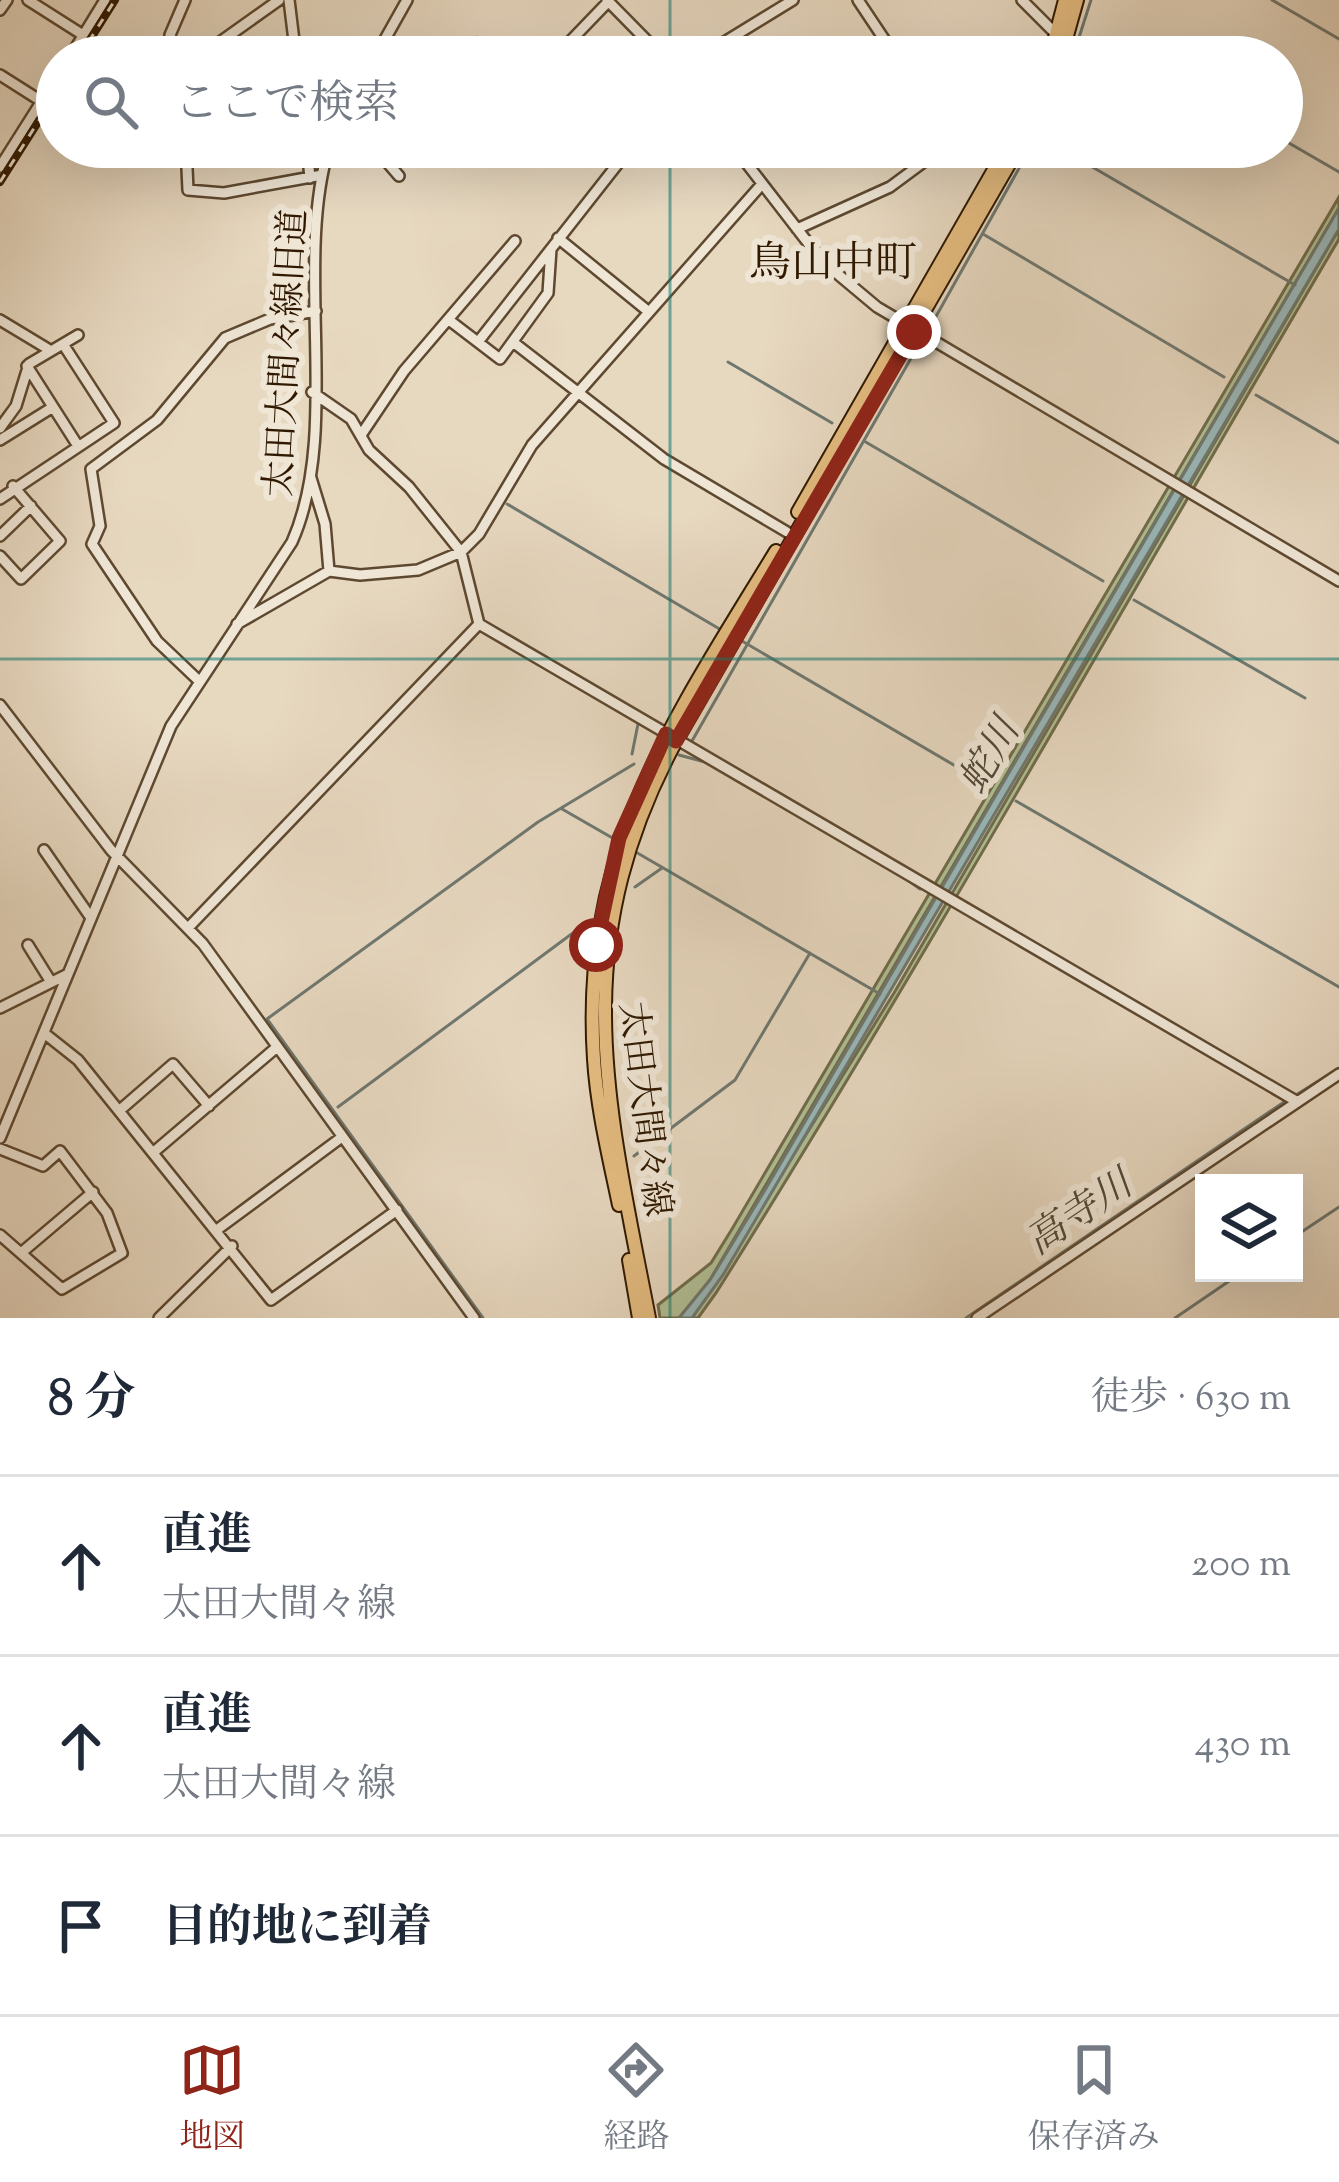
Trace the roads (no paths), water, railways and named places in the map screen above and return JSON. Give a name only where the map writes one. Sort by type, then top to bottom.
[{"type":"main road","points":[[1057,34],[1065,0]]},
{"type":"main road","points":[[1067,36],[1077,0]]},
{"type":"main road","name":"太田大間々線","points":[[649,1318],[612,1113],[602,986],[627,843],[671,738],[909,328],[995,168]]},
{"type":"main road","name":"太田大間々線","points":[[639,1318],[599,1098],[593,988],[602,909],[619,838],[787,532],[1006,168]]},
{"type":"street","points":[[0,10],[7,0]]},
{"type":"street","points":[[28,0],[83,35],[105,0]]},
{"type":"street","points":[[170,36],[185,0]]},
{"type":"street","points":[[230,36],[284,0],[292,36]]},
{"type":"street","points":[[387,36],[407,0]]},
{"type":"street","points":[[735,36],[794,0]]},
{"type":"street","points":[[1022,0],[1057,34]]},
{"type":"street","points":[[575,36],[608,1],[642,36]]},
{"type":"street","points":[[865,3],[884,36]]},
{"type":"street","points":[[0,75],[36,98]]},
{"type":"street","points":[[0,167],[36,109]]},
{"type":"street","points":[[187,168],[188,190],[224,193],[316,176],[314,168]]},
{"type":"street","name":"太田大間々線旧道","points":[[0,1138],[170,726],[292,542],[311,478],[320,168]]},
{"type":"street","points":[[392,168],[399,176]]},
{"type":"street","points":[[478,342],[614,168]]},
{"type":"street","points":[[750,168],[842,280],[909,328],[1339,581]]},
{"type":"street","points":[[797,229],[890,188],[916,168]]},
{"type":"street","points":[[237,624],[329,571],[360,575],[418,570],[461,552],[478,534],[532,445],[577,392],[602,372],[762,184]]},
{"type":"street","points":[[558,238],[650,312]]},
{"type":"street","points":[[361,434],[404,371],[515,241]]},
{"type":"street","points":[[449,320],[500,359],[548,293],[551,249]]},
{"type":"street","points":[[198,680],[157,641],[92,544],[100,526],[91,469],[158,420],[226,338],[270,319],[316,310]]},
{"type":"street","points":[[0,320],[48,349]]},
{"type":"street","points":[[1,425],[16,406],[27,366],[48,349],[79,335]]},
{"type":"street","points":[[513,342],[664,460],[787,532]]},
{"type":"street","points":[[0,499],[114,423],[63,344]]},
{"type":"street","points":[[27,366],[78,446]]},
{"type":"street","points":[[312,392],[351,419],[461,552],[479,624],[1296,1101]]},
{"type":"street","points":[[0,440],[53,407]]},
{"type":"street","points":[[311,478],[325,524],[329,571]]},
{"type":"street","points":[[0,556],[21,579],[60,542],[14,486]]},
{"type":"street","points":[[0,536],[32,506]]},
{"type":"street","points":[[188,928],[479,624]]},
{"type":"street","points":[[0,705],[117,856],[188,928],[474,1318]]},
{"type":"street","points":[[44,850],[91,918]]},
{"type":"street","points":[[28,945],[51,982]]},
{"type":"street","points":[[0,1008],[68,974]]},
{"type":"street","points":[[44,1033],[78,1060],[271,1300],[397,1210]]},
{"type":"street","points":[[155,1151],[277,1047]]},
{"type":"street","points":[[120,1110],[173,1064],[208,1106]]},
{"type":"street","points":[[977,1318],[1339,1074]]},
{"type":"street","points":[[218,1229],[342,1137]]},
{"type":"street","points":[[0,1149],[43,1166],[60,1151],[107,1213],[122,1253],[62,1289],[0,1235]]},
{"type":"street","points":[[21,1253],[93,1192]]},
{"type":"street","points":[[159,1318],[232,1246]]},
{"type":"water","points":[[1339,208],[1339,229],[723,1275],[692,1318],[679,1318],[710,1280],[765,1190]]},
{"type":"waterway","points":[[1079,36],[1091,0]]},
{"type":"waterway","points":[[1272,0],[1339,39]]},
{"type":"waterway","points":[[1303,151],[1339,172]]},
{"type":"waterway","points":[[934,320],[1019,168]]},
{"type":"waterway","points":[[1094,168],[1295,285]]},
{"type":"waterway","points":[[983,234],[1224,377]]},
{"type":"waterway","points":[[692,741],[914,353]]},
{"type":"waterway","points":[[728,362],[832,423]]},
{"type":"waterway","points":[[1256,395],[1339,443]]},
{"type":"waterway","points":[[864,441],[1103,581]]},
{"type":"waterway","points":[[507,504],[723,631]]},
{"type":"waterway","points":[[1134,600],[1305,698]]},
{"type":"waterway","name":"蛇川","points":[[742,641],[988,785]]},
{"type":"waterway","points":[[632,754],[638,724]]},
{"type":"waterway","points":[[679,755],[705,762]]},
{"type":"waterway","points":[[483,1318],[267,1019],[538,822],[634,764]]},
{"type":"waterway","points":[[1016,801],[1339,987]]},
{"type":"waterway","points":[[562,809],[616,840]]},
{"type":"waterway","points":[[634,851],[880,994]]},
{"type":"waterway","points":[[635,887],[662,868]]},
{"type":"waterway","points":[[905,878],[920,889]]},
{"type":"waterway","points":[[338,1107],[585,924]]},
{"type":"waterway","points":[[634,1156],[735,1080],[810,953]]},
{"type":"waterway","name":"高寺川","points":[[1296,1095],[1339,1068]]},
{"type":"waterway","name":"高寺川","points":[[966,1318],[1287,1100]]},
{"type":"waterway","points":[[1303,1231],[1339,1207]]},
{"type":"waterway","points":[[1175,1318],[1228,1282]]},
{"type":"railway","points":[[92,36],[115,0]]},
{"type":"railway","points":[[0,182],[36,125]]},
{"type":"district","name":"鳥山中町","points":[[833,261]]}]
